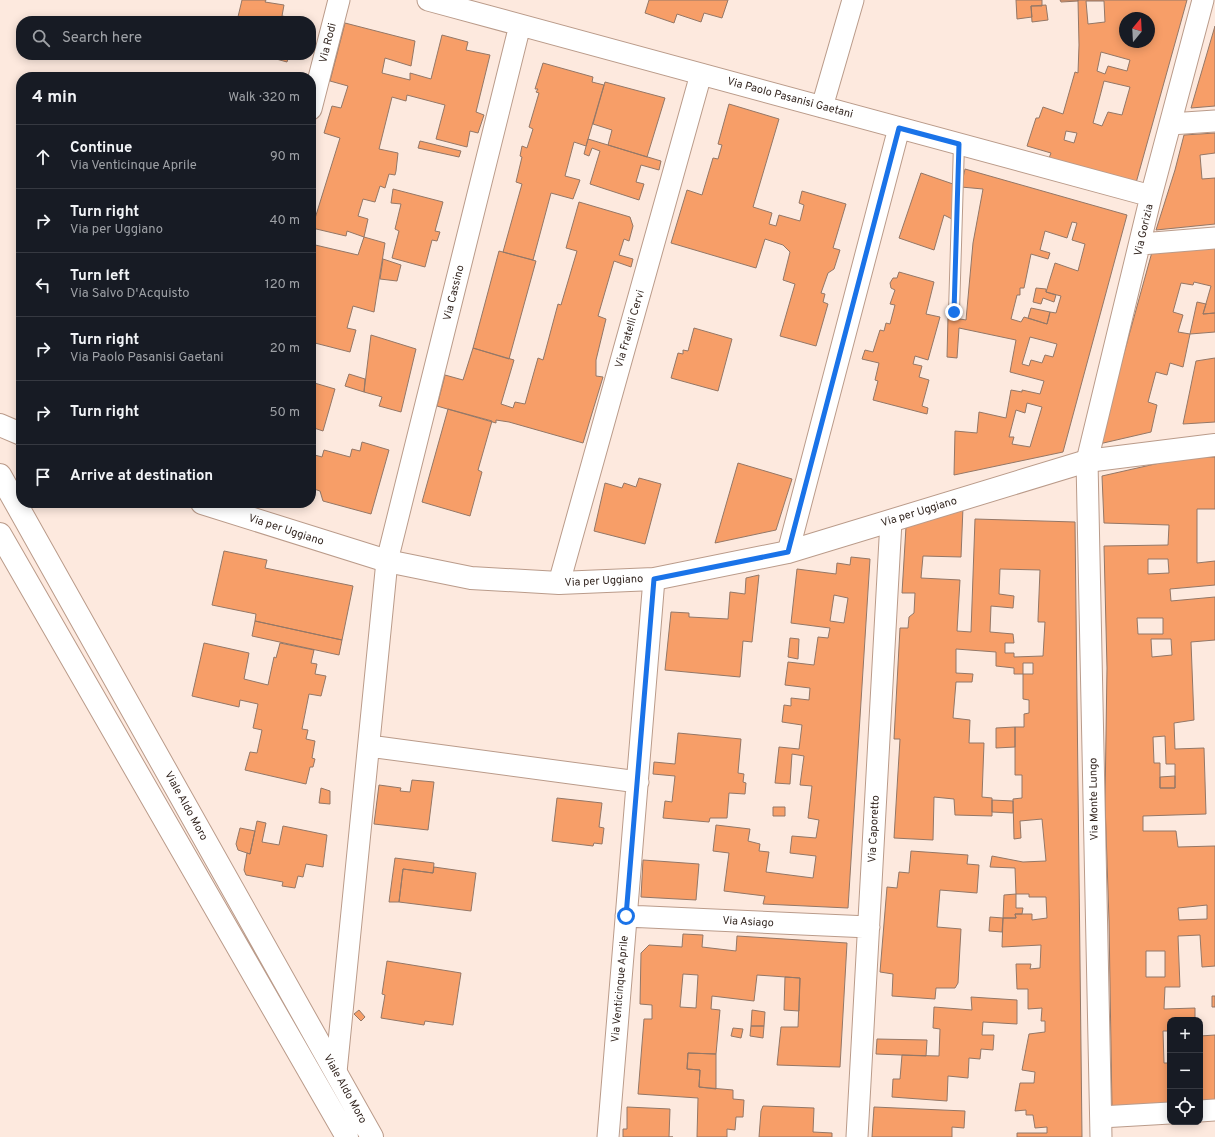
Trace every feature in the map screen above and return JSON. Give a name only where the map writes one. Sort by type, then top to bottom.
[{"type":"street","name":"Via Rodi","points":[[316,90],[339,0]]},
{"type":"street","name":"Via Paolo Pasanisi Gaetani","points":[[428,0],[1151,196]]},
{"type":"street","points":[[822,107],[853,0]]},
{"type":"street","name":"Via Gorizia","points":[[1086,461],[1141,244],[1151,196],[1204,0]]},
{"type":"street","name":"Via Cassino","points":[[336,1072],[387,561],[520,25]]},
{"type":"street","name":"Via Fratelli Cervi","points":[[558,583],[701,74]]},
{"type":"street","points":[[1170,124],[1215,121]]},
{"type":"street","points":[[788,552],[899,128]]},
{"type":"street","points":[[1141,244],[1215,238]]},
{"type":"street","points":[[0,425],[16,432]]},
{"type":"street","name":"Via per Uggiano","points":[[220,508],[387,561],[471,578],[558,583],[654,579],[788,552],[1086,461],[1215,445]]},
{"type":"street","name":"Via Monte Lungo","points":[[1086,461],[1101,1127]]},
{"type":"street","name":"Viale Aldo Moro","points":[[0,475],[16,503]]},
{"type":"street","name":"Viale Aldo Moro","points":[[19,508],[372,1137]]},
{"type":"street","name":"Via Caporetto","points":[[857,1137],[891,521]]},
{"type":"street","name":"Viale Aldo Moro","points":[[0,534],[347,1137]]},
{"type":"street","name":"Via Venticinque Aprile","points":[[608,1137],[654,579]]},
{"type":"street","points":[[368,746],[638,782]]},
{"type":"street","name":"Via Asiago","points":[[626,916],[869,927]]},
{"type":"street","points":[[1203,1111],[1215,1110]]},
{"type":"street","points":[[1101,1127],[1167,1114]]},
{"type":"lane","points":[[954,312],[959,144]]},
{"type":"building","points":[[242,0],[266,0],[265,2],[284,5],[282,16],[238,16]]},
{"type":"building","points":[[649,0],[728,0],[722,18],[704,13],[701,22],[677,14],[674,23],[645,13]]},
{"type":"building","points":[[1016,0],[1042,0],[1042,6],[1031,6],[1032,17],[1017,19]]},
{"type":"building","points":[[1060,0],[1078,0],[1078,1],[1061,2]]},
{"type":"building","points":[[1078,0],[1187,0],[1136,183],[1049,158],[1051,153],[1027,146],[1036,118],[1039,118],[1043,107],[1063,114],[1075,72],[1078,73]],"holes":[[[1086,1],[1104,1],[1105,22],[1088,24]],[[1101,52],[1130,60],[1127,71],[1108,66],[1105,74],[1097,71]],[[1104,81],[1130,87],[1122,115],[1108,112],[1102,126],[1093,123]],[[1066,131],[1077,133],[1074,143],[1064,140]]]},
{"type":"building","points":[[1046,5],[1048,20],[1032,22],[1031,6]]},
{"type":"building","points":[[345,23],[415,41],[411,66],[385,58],[382,73],[410,80],[410,73],[431,79],[442,35],[468,42],[466,50],[490,55],[476,112],[484,115],[478,133],[470,131],[467,147],[436,139],[445,105],[407,95],[406,101],[392,97],[379,149],[398,153],[396,171],[395,175],[389,174],[385,188],[380,186],[375,202],[363,199],[358,216],[368,219],[364,237],[347,231],[346,236],[316,229],[316,215],[340,138],[324,133],[332,106],[341,108],[348,86],[330,81]]},
{"type":"building","points":[[1215,26],[1215,106],[1191,108]]},
{"type":"building","points":[[543,63],[593,77],[592,82],[604,85],[586,146],[574,142],[565,176],[580,180],[573,199],[551,193],[533,260],[503,252],[522,184],[516,182],[522,157],[520,156],[522,146],[527,148],[533,129],[529,127],[539,93],[536,92],[538,89],[535,89]]},
{"type":"building","points":[[605,82],[665,98],[647,157],[608,145],[612,130],[593,124]]},
{"type":"building","points":[[729,104],[779,119],[753,207],[772,213],[769,224],[776,226],[779,215],[800,221],[804,205],[799,203],[802,191],[846,204],[833,248],[840,250],[834,269],[828,273],[821,293],[825,294],[823,302],[828,304],[816,346],[780,336],[795,284],[783,280],[790,252],[783,245],[765,239],[756,268],[671,243],[687,190],[702,195],[713,158],[718,159],[722,145],[718,144]]},
{"type":"building","points":[[1215,133],[1215,153],[1200,155],[1202,179],[1215,178],[1215,224],[1156,230],[1175,170],[1184,135]]},
{"type":"building","points":[[588,139],[661,161],[659,170],[641,165],[636,182],[644,184],[639,200],[590,184],[600,151],[592,148],[589,156],[584,154]]},
{"type":"building","points":[[420,141],[461,151],[459,157],[418,148]]},
{"type":"building","points":[[965,169],[1127,215],[1063,452],[954,475],[955,431],[977,433],[979,412],[1006,418],[1011,390],[1022,392],[1022,390],[1040,394],[1044,381],[1010,372],[1016,340],[959,328],[957,358],[947,357],[948,317],[966,320],[973,243],[983,189],[961,187]],"holes":[[[1072,222],[1077,223],[1072,240],[1085,244],[1078,271],[1055,263],[1046,292],[1061,296],[1056,313],[1050,312],[1047,324],[1024,317],[1021,322],[1011,319],[1017,295],[1020,295],[1020,288],[1024,288],[1031,254],[1048,259],[1050,253],[1040,250],[1045,231],[1067,238]],[[1030,337],[1057,344],[1053,357],[1045,355],[1042,363],[1031,360],[1029,366],[1022,364]],[[1027,403],[1042,407],[1030,447],[1012,444],[1014,437],[1009,437],[1016,410],[1025,413]]]},
{"type":"building","points":[[921,173],[953,184],[952,219],[944,215],[934,250],[899,238]]},
{"type":"building","points":[[393,189],[443,202],[435,231],[440,232],[437,241],[432,240],[425,267],[392,258],[399,231],[395,229],[401,204],[391,203]]},
{"type":"building","points":[[579,202],[630,217],[633,226],[629,241],[624,239],[619,255],[633,259],[631,267],[614,261],[598,316],[606,319],[596,360],[596,376],[603,377],[583,443],[509,422],[496,420],[496,423],[437,406],[445,375],[463,380],[473,348],[514,360],[501,404],[513,408],[515,402],[525,404],[538,358],[543,360],[558,304],[561,305],[577,251],[566,248]]},
{"type":"building","points":[[364,237],[385,243],[374,312],[353,306],[347,328],[356,330],[350,352],[316,343],[316,245],[358,255]]},
{"type":"building","points":[[1215,248],[1215,313],[1203,314],[1211,286],[1194,282],[1193,285],[1181,283],[1173,312],[1183,315],[1178,332],[1190,334],[1183,367],[1170,363],[1167,375],[1156,372],[1148,402],[1157,405],[1151,432],[1099,444],[1152,252]]},
{"type":"building","points":[[499,251],[536,261],[509,359],[473,348]]},
{"type":"building","points":[[383,259],[401,265],[397,281],[380,279]]},
{"type":"building","points":[[899,272],[934,282],[926,314],[940,317],[928,360],[915,356],[913,364],[922,366],[919,377],[929,380],[922,406],[928,408],[927,414],[873,400],[878,381],[875,380],[879,363],[862,359],[865,350],[873,352],[880,330],[884,331],[886,323],[890,324],[895,305],[890,304],[895,290],[891,288],[890,283],[893,278],[897,278]]},
{"type":"building","points":[[1036,288],[1046,289],[1046,292],[1056,295],[1054,302],[1043,298],[1041,304],[1033,302]]},
{"type":"building","points":[[1197,302],[1206,304],[1203,314],[1215,313],[1215,332],[1190,334]]},
{"type":"building","points":[[1031,308],[1050,312],[1047,324],[1028,318]]},
{"type":"building","points":[[694,328],[732,339],[718,391],[671,378],[678,353],[683,354],[683,350],[688,351]]},
{"type":"building","points":[[371,335],[416,349],[401,412],[379,406],[382,397],[364,392]]},
{"type":"building","points":[[1215,358],[1215,422],[1183,424],[1196,361]]},
{"type":"building","points":[[349,374],[365,379],[364,392],[345,386]]},
{"type":"building","points":[[316,383],[335,389],[323,431],[316,429]]},
{"type":"building","points":[[448,409],[492,421],[478,470],[482,472],[470,516],[422,502]]},
{"type":"building","points":[[362,442],[389,450],[371,514],[323,501],[320,491],[316,490],[316,455],[322,457],[324,450],[350,457],[352,449],[360,451]]},
{"type":"building","points":[[1186,457],[1215,457],[1215,509],[1197,509],[1197,563],[1215,561],[1215,585],[1170,589],[1171,601],[1215,597],[1215,640],[1191,642],[1194,720],[1174,723],[1175,749],[1204,748],[1206,814],[1143,816],[1143,831],[1176,831],[1178,847],[1215,846],[1215,966],[1202,967],[1200,935],[1178,936],[1180,987],[1165,987],[1164,1009],[1195,1008],[1195,1017],[1167,1017],[1167,1031],[1163,1031],[1164,1063],[1167,1063],[1167,1104],[1112,1110],[1109,921],[1105,802],[1107,668],[1104,546],[1168,545],[1169,525],[1104,523],[1102,476]],"holes":[[[1148,559],[1168,559],[1169,573],[1148,574]],[[1137,618],[1163,618],[1163,634],[1138,634]],[[1151,639],[1171,639],[1172,655],[1152,657]],[[1165,736],[1166,764],[1175,764],[1175,788],[1160,788],[1160,763],[1154,763],[1153,737]],[[1207,905],[1207,919],[1179,920],[1178,908]],[[1146,951],[1165,951],[1165,977],[1146,977]]]},
{"type":"building","points":[[738,463],[792,479],[776,530],[715,543]]},
{"type":"building","points":[[639,478],[661,484],[645,544],[594,531],[605,483],[622,488],[624,483],[636,487]]},
{"type":"building","points":[[963,507],[961,557],[923,556],[921,578],[960,580],[957,631],[971,632],[975,519],[1075,522],[1082,1137],[1017,1137],[1017,1133],[1047,1133],[1047,1127],[1035,1128],[1033,1115],[1026,1115],[1026,1110],[1015,1111],[1020,1083],[1034,1083],[1035,1072],[1022,1070],[1029,1034],[1045,1032],[1045,1021],[1041,1021],[1042,1008],[1028,1009],[1028,989],[1017,989],[1016,964],[1031,964],[1030,969],[1040,968],[1041,945],[1002,947],[1003,918],[1016,918],[1015,914],[1032,914],[1032,920],[1047,918],[1046,897],[1029,897],[1029,894],[1016,894],[1015,868],[990,867],[992,856],[1023,862],[1046,861],[1042,819],[1020,821],[1021,838],[1014,839],[1013,799],[1022,798],[1022,775],[1015,775],[1015,727],[1024,727],[1024,714],[1029,713],[1029,700],[1023,699],[1023,674],[1014,674],[1014,668],[996,666],[996,652],[956,649],[956,673],[973,674],[972,682],[956,682],[953,718],[970,720],[969,743],[984,743],[982,797],[992,798],[992,816],[955,815],[954,799],[934,797],[933,840],[894,838],[900,739],[894,739],[900,628],[908,628],[909,617],[914,613],[915,593],[902,593],[906,527]],"holes":[[[1000,569],[1040,570],[1038,622],[1045,622],[1043,656],[1014,657],[1014,653],[1005,653],[1005,643],[1014,643],[1013,634],[990,632],[991,606],[1013,608],[1014,596],[999,594]],[[1023,663],[1033,663],[1033,674],[1023,674]]]},
{"type":"building","points":[[224,551],[267,560],[265,568],[353,586],[342,640],[255,621],[256,614],[212,605]]},
{"type":"building","points":[[851,557],[870,559],[848,908],[763,904],[765,896],[724,891],[729,853],[713,851],[716,825],[750,829],[748,841],[760,844],[759,851],[769,852],[766,872],[813,878],[816,856],[790,853],[792,836],[816,838],[819,820],[808,818],[812,786],[800,785],[804,756],[792,754],[790,784],[775,783],[779,747],[799,749],[802,725],[782,722],[784,705],[791,706],[791,698],[809,700],[810,688],[785,685],[788,662],[814,665],[818,637],[828,638],[830,628],[791,623],[797,569],[836,574],[837,563],[850,565]],"holes":[[[834,595],[848,598],[844,623],[830,621]]]},
{"type":"building","points":[[759,575],[752,642],[743,641],[740,677],[665,670],[671,612],[689,613],[689,617],[728,619],[730,592],[745,594],[746,578]]},
{"type":"building","points":[[255,621],[342,640],[339,655],[252,636]]},
{"type":"building","points":[[790,638],[799,639],[798,659],[788,657]]},
{"type":"building","points":[[204,643],[249,653],[244,679],[268,685],[274,657],[276,658],[280,643],[314,650],[311,663],[317,664],[315,674],[326,676],[321,696],[309,694],[302,729],[308,730],[306,739],[315,741],[312,758],[315,759],[313,767],[310,767],[306,784],[245,770],[250,752],[257,753],[262,730],[253,728],[258,704],[240,700],[239,707],[192,696]]},
{"type":"building","points":[[1015,727],[1015,747],[996,748],[996,728]]},
{"type":"building","points":[[678,733],[741,739],[738,773],[744,774],[743,782],[746,783],[745,794],[729,793],[727,818],[710,818],[709,822],[663,818],[665,801],[672,802],[675,776],[653,774],[654,762],[675,764]]},
{"type":"building","points":[[1175,776],[1175,788],[1160,788],[1160,777]]},
{"type":"building","points":[[412,780],[434,782],[428,830],[374,824],[379,785],[401,788],[400,791],[410,792]]},
{"type":"building","points":[[321,788],[330,791],[330,804],[319,803]]},
{"type":"building","points":[[557,798],[602,803],[599,827],[604,828],[602,844],[594,843],[593,846],[552,841]]},
{"type":"building","points":[[992,800],[1013,801],[1013,813],[992,812]]},
{"type":"building","points":[[773,807],[785,807],[785,816],[773,816]]},
{"type":"building","points":[[257,821],[266,823],[262,842],[279,845],[283,826],[327,835],[323,867],[306,864],[303,877],[298,876],[295,888],[282,886],[283,882],[246,875],[244,870],[247,853],[250,854]]},
{"type":"building","points":[[240,828],[255,831],[250,854],[238,850],[236,844]]},
{"type":"building","points":[[911,851],[968,855],[967,864],[979,865],[977,893],[940,890],[937,927],[961,929],[958,983],[955,988],[936,988],[935,999],[892,996],[893,974],[880,972],[887,887],[897,888],[899,872],[909,873]]},
{"type":"building","points":[[395,858],[434,863],[433,873],[403,869],[399,902],[389,902]]},
{"type":"building","points":[[643,860],[699,864],[696,900],[641,897]]},
{"type":"building","points":[[434,867],[476,873],[471,911],[399,902],[403,869],[433,873]]},
{"type":"building","points":[[1016,894],[1016,908],[1023,908],[1022,914],[1015,914],[1016,918],[1003,918],[1004,895]]},
{"type":"building","points":[[990,917],[1003,918],[1002,932],[989,931]]},
{"type":"building","points":[[683,934],[703,935],[702,947],[736,951],[737,936],[847,943],[840,1067],[777,1065],[781,1027],[798,1027],[800,978],[757,975],[754,1001],[712,996],[711,1009],[720,1010],[716,1054],[688,1053],[687,1069],[700,1070],[699,1087],[733,1090],[733,1099],[744,1100],[743,1117],[736,1117],[735,1130],[727,1129],[727,1137],[697,1137],[698,1098],[638,1094],[644,1019],[652,1019],[652,1005],[640,1004],[641,953],[649,945],[682,947]],"holes":[[[683,974],[698,975],[696,1008],[680,1007]]]},
{"type":"building","points":[[387,961],[461,973],[453,1025],[425,1021],[424,1025],[381,1018],[385,995],[382,994]]},
{"type":"building","points":[[785,977],[800,978],[799,1011],[784,1010]]},
{"type":"building","points":[[1212,996],[1215,996],[1215,1007],[1212,1007]]},
{"type":"building","points":[[971,997],[1017,1000],[1017,1024],[983,1022],[982,1035],[994,1035],[993,1050],[981,1049],[980,1059],[969,1058],[968,1078],[948,1076],[947,1101],[892,1097],[893,1079],[900,1079],[902,1055],[939,1056],[940,1029],[933,1028],[934,1007],[972,1010]]},
{"type":"building","points":[[359,1010],[365,1017],[361,1021],[354,1014]]},
{"type":"building","points":[[752,1010],[765,1012],[764,1026],[751,1026]]},
{"type":"building","points":[[751,1026],[764,1026],[763,1038],[750,1036]]},
{"type":"building","points":[[733,1028],[743,1029],[741,1038],[731,1036]]},
{"type":"building","points":[[1215,1035],[1215,1100],[1203,1102],[1203,1053],[1203,1036]]},
{"type":"building","points":[[877,1039],[927,1040],[926,1056],[876,1054]]},
{"type":"building","points":[[688,1053],[716,1054],[716,1089],[699,1087],[700,1070],[687,1069]]},
{"type":"building","points":[[763,1106],[814,1108],[813,1132],[832,1133],[832,1137],[759,1137],[761,1111]]},
{"type":"building","points":[[627,1107],[670,1109],[669,1137],[623,1137],[623,1129],[627,1129]]},
{"type":"building","points":[[874,1107],[965,1111],[964,1128],[952,1127],[952,1137],[872,1137]]},
{"type":"route","points":[[626,916],[654,579],[788,552],[899,128],[959,144],[954,312]]}]
